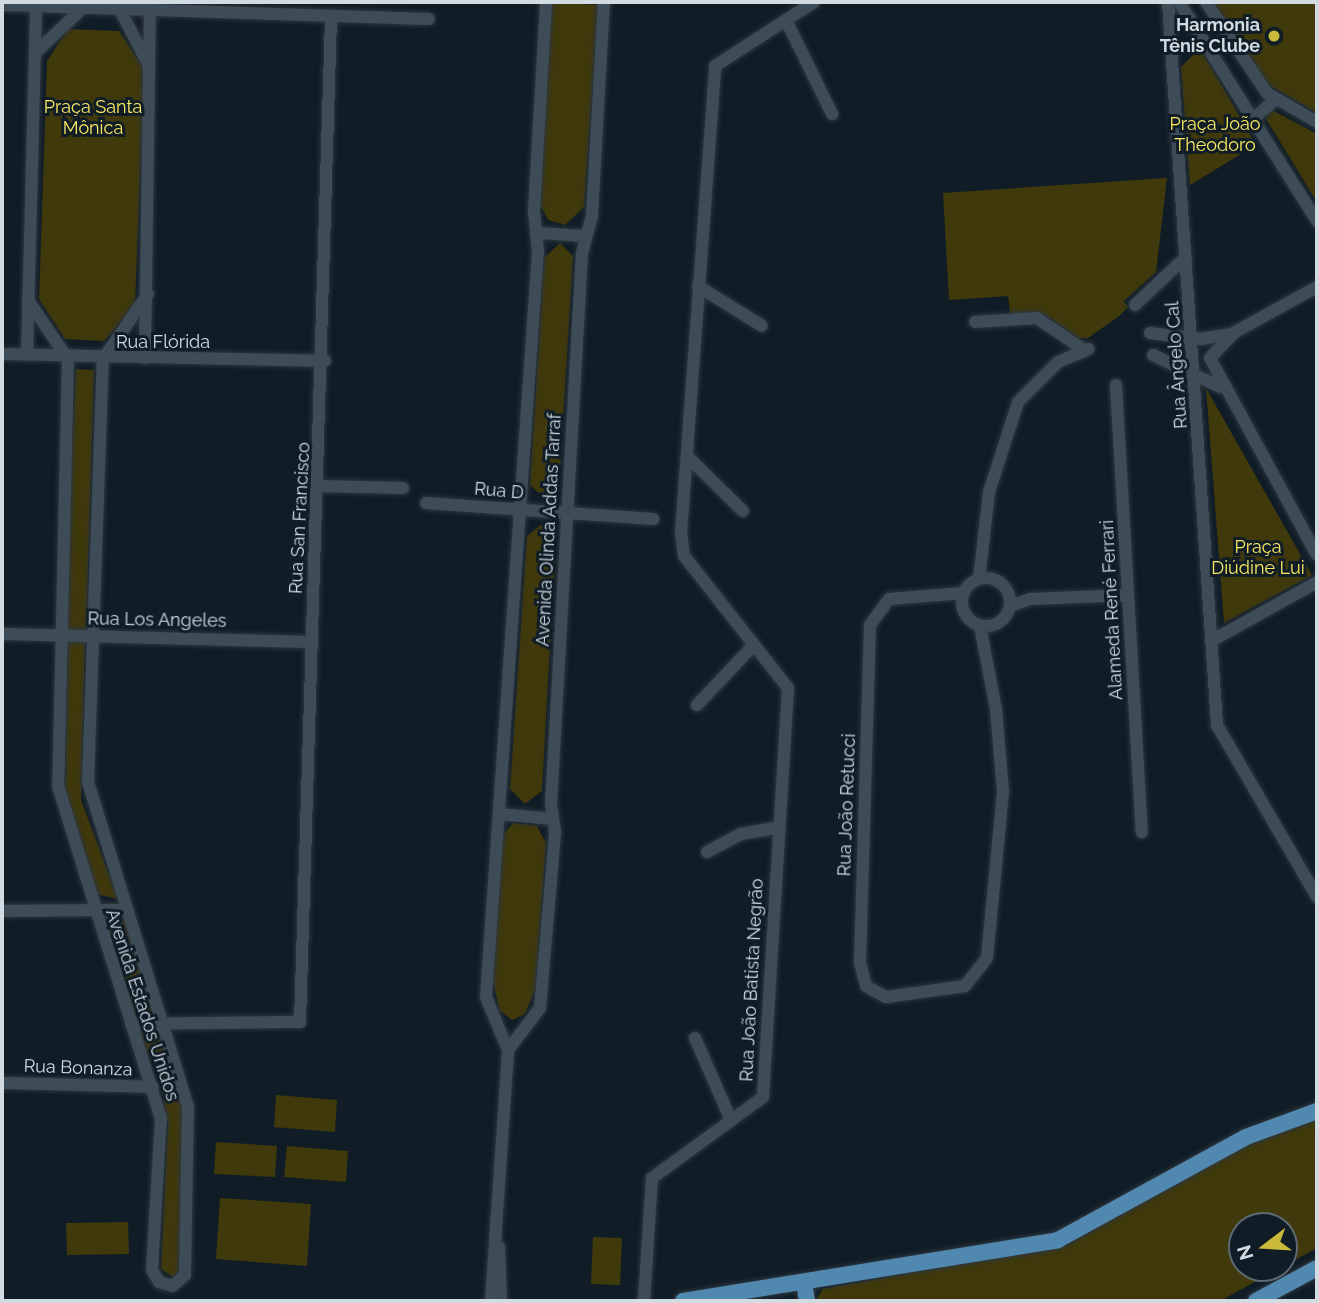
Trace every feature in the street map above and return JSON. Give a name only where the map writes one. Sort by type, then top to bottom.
[{"type":"main road","points":[[683,1301],[778,1294],[804,1282],[1058,1240],[1246,1137],[1317,1111]]},
{"type":"main road","points":[[1256,1301],[1316,1269]]},
{"type":"main road","points":[[804,1282],[807,1301]]},
{"type":"street","name":"Avenida Olinda Addas Tarraf","points":[[496,1300],[508,1050],[486,997],[538,233],[546,2]]},
{"type":"street","name":"Avenida Olinda Addas Tarraf","points":[[508,1050],[540,1008],[553,819],[567,513],[604,2]]},
{"type":"street","name":"Rua João Batista Negrão","points":[[644,1301],[652,1178],[763,1097],[788,688],[684,556],[688,457],[715,66],[814,2]]},
{"type":"street","name":"Rua Ângelo Cal","points":[[1168,2],[1196,374],[1217,725],[1317,897]]},
{"type":"street","points":[[1179,2],[1317,221]]},
{"type":"street","points":[[1206,2],[1275,100],[1317,122]]},
{"type":"street","points":[[35,53],[85,4]]},
{"type":"street","points":[[2,5],[116,5],[150,11],[429,19]]},
{"type":"street","points":[[116,5],[149,66]]},
{"type":"street","points":[[27,355],[36,6]]},
{"type":"street","points":[[145,358],[150,11]]},
{"type":"street","name":"Rua San Francisco","points":[[165,1021],[300,1022],[312,642],[325,361],[331,16]]},
{"type":"street","points":[[786,20],[832,114]]},
{"type":"street","points":[[1253,118],[1275,100]]},
{"type":"street","points":[[538,233],[586,236]]},
{"type":"street","points":[[1135,305],[1186,257]]},
{"type":"street","points":[[698,286],[762,326]]},
{"type":"street","points":[[1317,287],[1235,332],[1211,352],[1225,393],[1317,555]]},
{"type":"street","points":[[103,359],[148,294]]},
{"type":"street","points":[[28,300],[68,359]]},
{"type":"street","points":[[975,321],[1037,318],[1086,350],[1043,373],[1018,402],[989,492],[985,579],[1010,600],[1128,595]]},
{"type":"street","points":[[1150,334],[1192,337],[1235,332]]},
{"type":"street","name":"Rua Flórida","points":[[2,354],[68,359],[325,361]]},
{"type":"street","points":[[1153,355],[1213,380],[1225,393]]},
{"type":"street","name":"Avenida Estados Unidos","points":[[68,359],[58,635],[58,786],[93,911],[161,1118],[152,1270],[159,1282],[172,1286],[185,1275],[188,1107],[165,1021],[126,910],[89,782],[89,636],[103,359]]},
{"type":"street","name":"Alameda René Ferrari","points":[[1116,385],[1142,832]]},
{"type":"street","points":[[688,457],[743,511]]},
{"type":"street","points":[[319,486],[403,488]]},
{"type":"street","name":"Rua D","points":[[426,503],[653,519]]},
{"type":"street","points":[[940,600],[963,593],[985,579]]},
{"type":"street","points":[[1211,641],[1317,582]]},
{"type":"street","points":[[963,593],[963,610]]},
{"type":"street","name":"Rua João Retucci","points":[[940,600],[897,597],[882,603],[870,625],[860,962],[866,986],[886,998],[965,986],[987,958],[1003,791],[986,626]]},
{"type":"street","points":[[940,600],[963,610],[986,626],[1010,600]]},
{"type":"street","name":"Rua Los Angeles","points":[[2,634],[312,642]]},
{"type":"street","points":[[697,705],[753,646]]},
{"type":"street","points":[[499,814],[553,819]]},
{"type":"street","points":[[707,852],[741,834],[779,827]]},
{"type":"street","points":[[2,911],[126,910]]},
{"type":"street","points":[[131,1024],[165,1021]]},
{"type":"street","name":"Rua João Batista Negrão","points":[[695,1038],[731,1120]]},
{"type":"street","name":"Rua Bonanza","points":[[2,1083],[153,1087]]},
{"type":"green space","points":[[551,2],[598,5],[584,207],[565,225],[548,220],[540,204]]},
{"type":"green space","name":"Harmonia Tênis Clube","points":[[1209,2],[1317,2],[1317,113],[1264,82]]},
{"type":"green space","name":"Praça Santa Mônica","points":[[68,29],[119,31],[144,69],[135,305],[104,341],[65,339],[39,299],[47,61]]},
{"type":"green space","name":"Praça João Theodoro","points":[[1200,48],[1256,145],[1190,185],[1181,67]]},
{"type":"green space","points":[[1272,110],[1317,134],[1317,202],[1266,119]]},
{"type":"green space","points":[[1167,178],[1156,272],[1124,301],[1128,307],[1119,316],[1088,338],[1078,338],[1044,314],[1010,313],[1008,296],[949,300],[943,193]]},
{"type":"green space","points":[[560,243],[573,256],[559,486],[544,498],[530,485],[544,258]]},
{"type":"green space","points":[[76,369],[94,370],[86,632],[63,631]]},
{"type":"green space","name":"Praça Diúdine Lui","points":[[1206,388],[1312,575],[1224,623]]},
{"type":"green space","points":[[542,524],[556,538],[542,791],[525,804],[510,789],[527,536]]},
{"type":"green space","points":[[85,640],[81,800],[118,899],[96,894],[65,800],[68,642]]},
{"type":"green space","points":[[513,823],[537,826],[546,843],[535,990],[525,1014],[512,1020],[499,1010],[493,979],[502,837]]},
{"type":"green space","points":[[126,920],[157,1013],[131,1014],[104,923]]},
{"type":"green space","points":[[161,1024],[183,1109],[181,1272],[173,1277],[161,1269],[168,1124],[160,1080],[138,1031]]},
{"type":"green space","points":[[276,1095],[337,1100],[335,1132],[274,1127]]},
{"type":"green space","points":[[1317,1115],[1317,1248],[1298,1258],[1298,1212],[1228,1212],[1228,1282],[1255,1282],[1220,1301],[815,1301],[823,1289],[1052,1247],[1253,1138]]},
{"type":"green space","points":[[216,1142],[277,1146],[275,1177],[214,1174]]},
{"type":"green space","points":[[287,1146],[348,1151],[346,1182],[284,1177]]},
{"type":"green space","points":[[220,1198],[311,1204],[307,1266],[216,1259]]},
{"type":"green space","points":[[128,1222],[129,1254],[67,1255],[66,1223]]},
{"type":"green space","points":[[593,1237],[622,1238],[620,1285],[591,1284]]},
{"type":"place","name":"Harmonia Tênis Clube","points":[[1274,36]]}]
